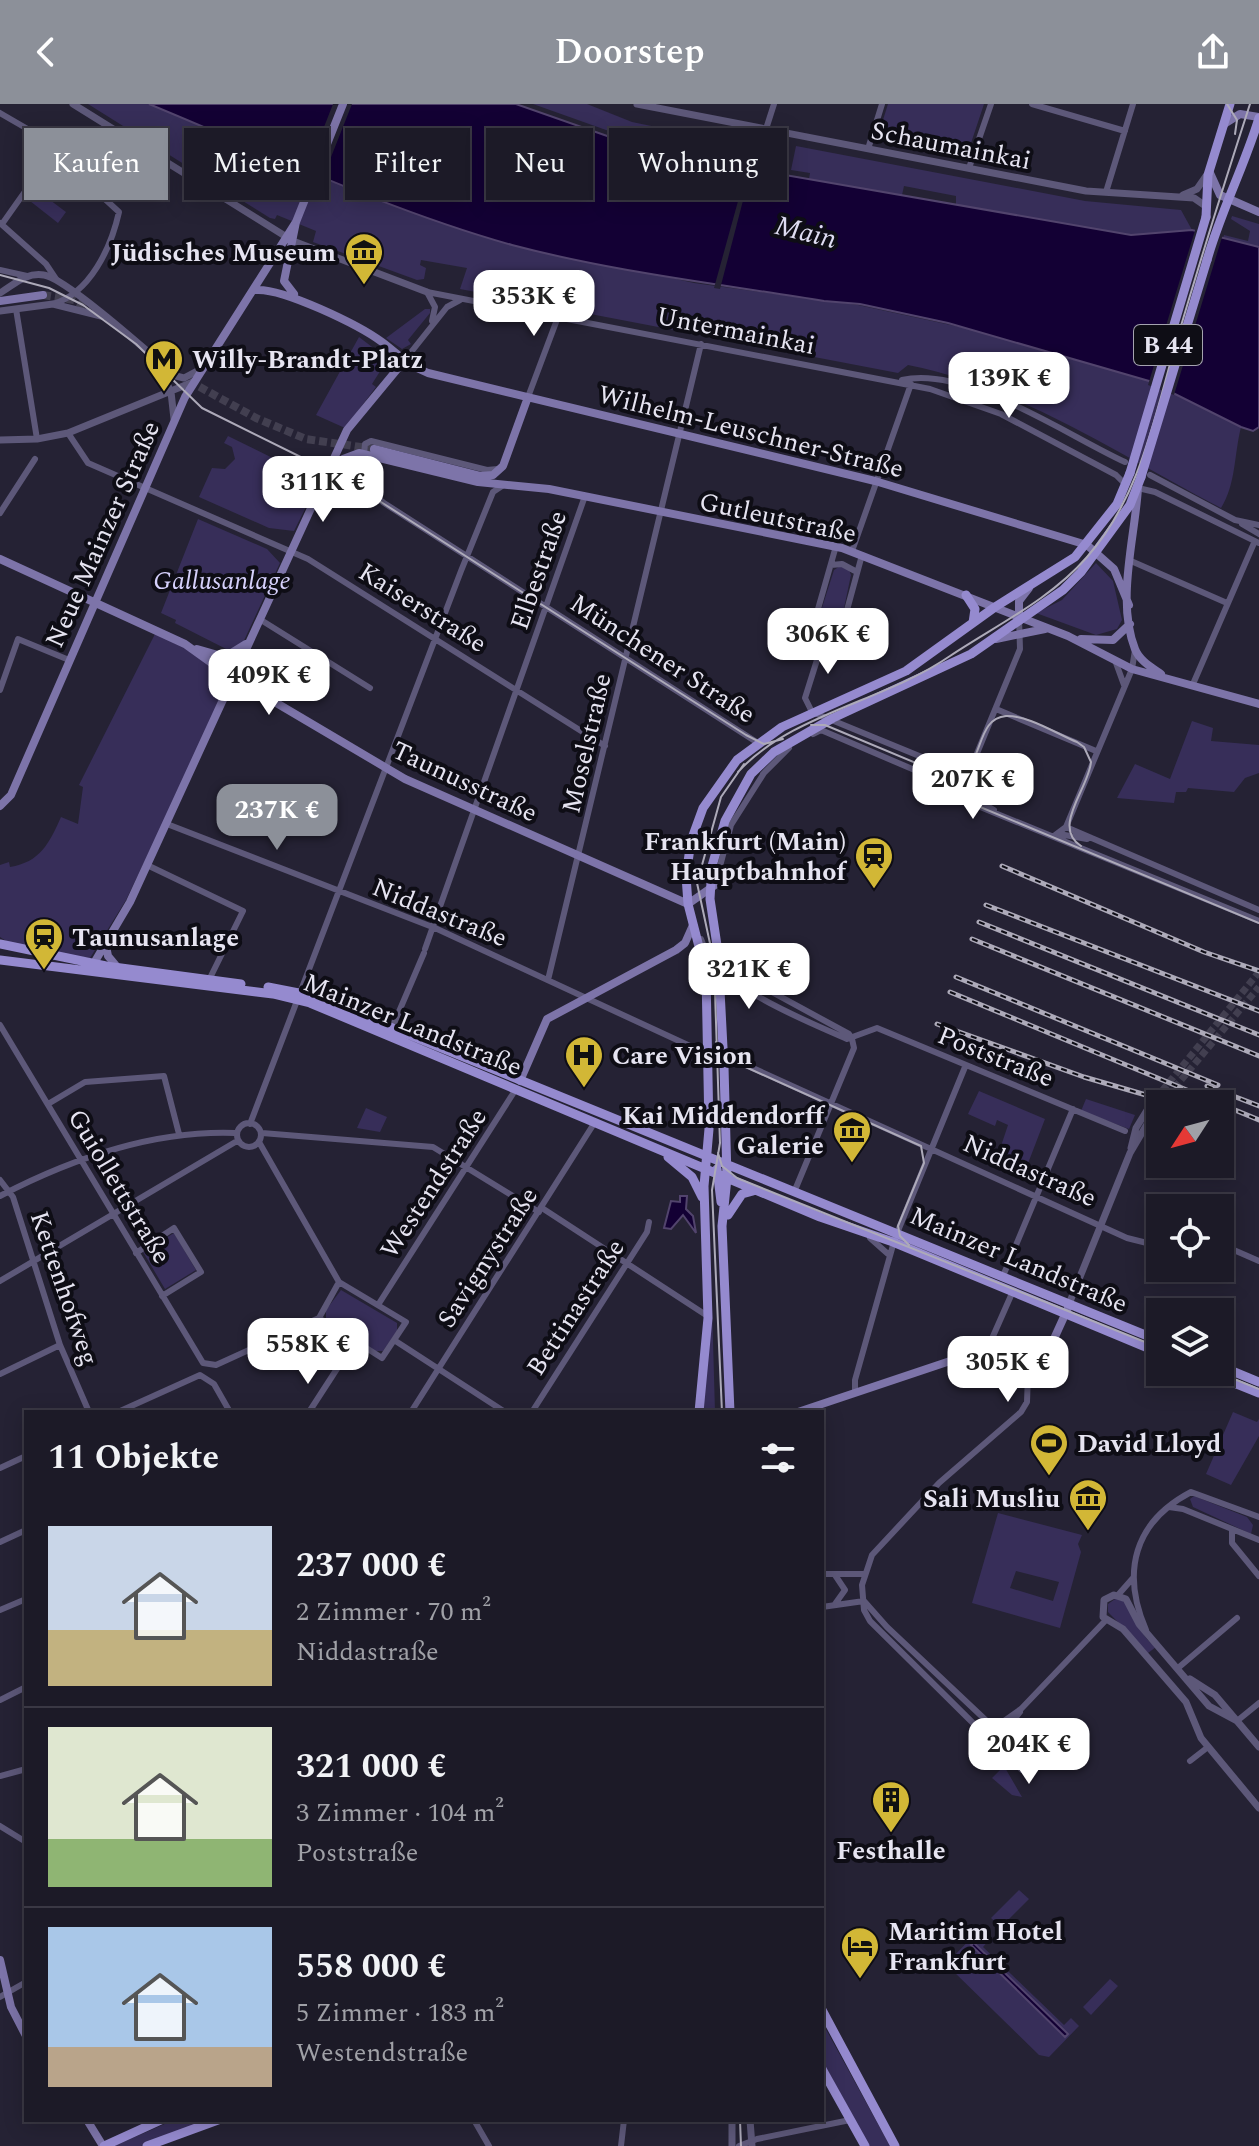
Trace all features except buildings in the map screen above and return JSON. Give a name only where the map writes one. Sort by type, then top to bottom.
[{"type":"main road","name":"Neue Mainzer Straße","points":[[0,806],[11,795],[174,419],[201,369],[289,238],[343,104]]},
{"type":"main road","name":"B 44","points":[[699,1410],[708,1318],[706,974],[688,904],[688,856],[703,808],[737,760],[758,743],[812,712],[906,671],[1087,545],[1126,485],[1130,473],[1207,213],[1210,169],[1230,104]]},
{"type":"main road","points":[[1224,124],[1240,114],[1259,118]]},
{"type":"main road","name":"B 44","points":[[730,1410],[722,1226],[723,1176],[727,1162],[721,993],[713,888],[719,837],[751,774],[774,752],[829,721],[942,670],[992,640],[1019,618],[1063,590],[1097,552],[1143,480],[1218,220],[1241,175],[1259,118]]},
{"type":"main road","points":[[1210,169],[1217,191],[1227,200],[1259,212]]},
{"type":"main road","points":[[289,238],[285,274],[288,288],[300,300]]},
{"type":"main road","points":[[92,968],[130,902],[351,424],[404,361],[381,341],[300,300],[280,291],[256,290]]},
{"type":"main road","points":[[0,301],[43,295]]},
{"type":"main road","points":[[381,341],[393,360],[386,384]]},
{"type":"main road","name":"Wilhelm-Leuschner-Straße","points":[[404,361],[428,373],[875,481],[1087,545],[1119,576],[1129,605]]},
{"type":"main road","points":[[480,476],[501,468],[528,397]]},
{"type":"main road","points":[[374,449],[513,484]]},
{"type":"main road","points":[[336,461],[351,454],[364,454]]},
{"type":"main road","name":"Gutleutstraße","points":[[364,454],[471,480],[585,496],[836,546],[1068,636],[1132,669],[1259,704]]},
{"type":"main road","points":[[1143,480],[1131,561],[1130,624],[1135,650],[1165,677]]},
{"type":"main road","points":[[0,559],[185,644],[225,657],[240,649],[253,635]]},
{"type":"main road","points":[[1019,618],[1019,601],[1029,588]]},
{"type":"main road","points":[[966,595],[975,609],[973,623]]},
{"type":"main road","points":[[1068,636],[1108,641],[1125,633],[1130,624]]},
{"type":"main road","points":[[992,640],[1046,629]]},
{"type":"main road","name":"Taunusstraße","points":[[185,644],[233,678],[386,769],[688,904]]},
{"type":"main road","points":[[216,667],[224,684],[222,703]]},
{"type":"main road","points":[[688,904],[713,888]]},
{"type":"main road","points":[[518,1085],[543,1023],[676,950],[685,943],[693,921]]},
{"type":"main road","points":[[0,937],[15,947]]},
{"type":"main road","points":[[105,941],[108,956],[118,968]]},
{"type":"main road","points":[[0,944],[92,968]]},
{"type":"main road","points":[[0,950],[15,947]]},
{"type":"main road","points":[[0,960],[69,970],[92,968]]},
{"type":"main road","name":"Mainzer Landstraße","points":[[92,968],[104,975],[300,996],[518,1085],[795,1190],[1013,1291],[1146,1336]]},
{"type":"main road","name":"Mainzer Landstraße","points":[[92,968],[118,968],[300,996],[392,1028],[595,1122],[756,1191],[860,1232],[895,1237],[1003,1276],[1146,1346]]},
{"type":"main road","points":[[721,993],[726,983],[737,981]]},
{"type":"main road","points":[[643,1143],[681,1165],[695,1182],[705,1203]]},
{"type":"main road","points":[[707,1155],[723,1176]]},
{"type":"main road","points":[[722,1226],[737,1199],[745,1192],[756,1191]]},
{"type":"main road","points":[[804,1410],[976,1354],[1028,1374],[1053,1341],[1067,1308]]},
{"type":"main road","points":[[1234,1372],[1259,1382]]},
{"type":"main road","points":[[1234,1383],[1259,1393]]},
{"type":"main road","points":[[0,1960],[11,2007],[24,2032]]},
{"type":"main road","points":[[824,2014],[895,2146]]},
{"type":"main road","points":[[824,2073],[865,2146]]},
{"type":"main road","points":[[88,2122],[103,2146],[157,2122]]},
{"type":"main road","points":[[147,2146],[213,2122]]},
{"type":"street","name":"Untermainkai","points":[[73,104],[289,238],[427,292],[898,381],[913,380],[1001,414],[1116,475],[1126,485]]},
{"type":"street","name":"Schaumainkai","points":[[637,104],[761,128]]},
{"type":"street","name":"Schaumainkai","points":[[657,104],[668,110]]},
{"type":"street","points":[[766,128],[774,104]]},
{"type":"street","points":[[868,149],[882,104]]},
{"type":"street","points":[[969,168],[991,104]]},
{"type":"street","points":[[1032,104],[1125,131]]},
{"type":"street","points":[[1106,192],[1133,104]]},
{"type":"street","points":[[0,113],[26,128]]},
{"type":"street","name":"Schaumainkai","points":[[787,133],[1072,189],[1181,196],[1201,200],[1207,213]]},
{"type":"street","name":"Schaumainkai","points":[[1181,196],[1196,190],[1210,169]]},
{"type":"street","points":[[24,192],[1,224],[46,264],[57,280]]},
{"type":"street","points":[[0,311],[53,304],[76,294],[98,263],[119,216],[107,200]]},
{"type":"street","points":[[0,270],[27,276],[44,275],[57,280],[181,378],[201,369]]},
{"type":"street","points":[[0,293],[27,276]]},
{"type":"street","points":[[393,351],[409,350],[431,322],[435,307],[427,292]]},
{"type":"street","points":[[75,309],[76,294]]},
{"type":"street","points":[[404,361],[447,307],[462,299]]},
{"type":"street","points":[[53,304],[103,316]]},
{"type":"street","points":[[16,309],[37,439]]},
{"type":"street","points":[[528,397],[558,317]]},
{"type":"street","name":"Moselstraße","points":[[548,980],[581,856],[701,344]]},
{"type":"street","points":[[156,361],[170,390],[174,419]]},
{"type":"street","points":[[852,551],[913,380],[941,379],[997,399],[1125,462]]},
{"type":"street","points":[[0,440],[37,439],[68,433],[193,382]]},
{"type":"street","name":"Kaiserstraße","points":[[68,433],[84,460],[294,551],[605,746]]},
{"type":"street","points":[[364,454],[365,444],[371,441],[487,470],[501,468]]},
{"type":"street","points":[[0,513],[35,459]]},
{"type":"street","name":"Münchener Straße","points":[[336,461],[384,503]]},
{"type":"street","points":[[1143,480],[1235,520],[1259,534]]},
{"type":"street","points":[[1143,480],[1155,492],[1256,543],[1193,684]]},
{"type":"street","name":"Münchener Straße","points":[[325,481],[343,483],[384,503],[758,743]]},
{"type":"street","points":[[0,1281],[236,1137],[250,1124],[493,492],[513,484]]},
{"type":"street","name":"Elbestraße","points":[[435,928],[585,496]]},
{"type":"street","points":[[1235,520],[1259,525]]},
{"type":"street","points":[[836,546],[814,623],[822,644],[805,698],[812,712],[961,771],[974,762]]},
{"type":"street","points":[[822,644],[837,638],[841,632],[862,555]]},
{"type":"street","points":[[1131,561],[1227,603]]},
{"type":"street","points":[[830,565],[842,564],[857,572]]},
{"type":"street","points":[[965,795],[974,762],[1020,649],[1019,618]]},
{"type":"street","points":[[261,620],[370,688]]},
{"type":"street","points":[[0,690],[18,639],[69,660]]},
{"type":"street","points":[[1056,835],[1066,827],[1132,669],[1135,650]]},
{"type":"street","points":[[1111,658],[1120,667],[1124,685]]},
{"type":"street","points":[[856,728],[852,718],[858,707]]},
{"type":"street","points":[[996,709],[1096,751]]},
{"type":"street","points":[[713,888],[731,825],[749,790],[787,749],[817,732],[846,739],[952,786],[996,812],[1259,921]]},
{"type":"street","points":[[763,774],[774,752]]},
{"type":"street","points":[[919,754],[942,768],[965,795]]},
{"type":"street","points":[[937,779],[944,775],[942,768]]},
{"type":"street","name":"Niddastraße","points":[[167,824],[435,928],[690,1046]]},
{"type":"street","points":[[1066,827],[1259,910]]},
{"type":"street","points":[[1056,835],[1094,840]]},
{"type":"street","points":[[147,865],[243,911],[208,981]]},
{"type":"street","points":[[693,921],[706,954],[719,967],[752,995],[775,1006],[788,1006]]},
{"type":"street","name":"Mainzer Landstraße","points":[[392,1028],[435,928]]},
{"type":"street","points":[[718,952],[739,974],[788,1006],[852,1039],[854,1048],[795,1190]]},
{"type":"street","points":[[564,987],[573,998],[565,1009]]},
{"type":"street","points":[[775,1006],[780,998]]},
{"type":"street","name":"Guiollettstraße","points":[[0,1025],[198,1357],[208,1365],[216,1365],[319,1318]]},
{"type":"street","name":"Poststraße","points":[[852,1039],[877,1028],[1125,1131]]},
{"type":"street","name":"Niddastraße","points":[[723,1054],[1141,1244],[1146,1241]]},
{"type":"street","points":[[855,1392],[855,1380],[895,1237],[965,1067]]},
{"type":"street","points":[[48,1104],[85,1082],[164,1076],[179,1134]]},
{"type":"street","name":"Westendstraße","points":[[378,1305],[518,1085]]},
{"type":"street","points":[[1003,1276],[1073,1109]]},
{"type":"street","points":[[1067,1308],[1130,1153],[1136,1128],[1146,1116]]},
{"type":"street","name":"Savignystraße","points":[[412,1410],[595,1122]]},
{"type":"street","points":[[250,1124],[262,1133],[433,1147],[585,1235],[699,1308],[708,1318]]},
{"type":"street","points":[[262,1133],[259,1142],[339,1282],[406,1322],[382,1358],[319,1318],[339,1282]]},
{"type":"street","points":[[0,1196],[79,1158],[179,1134],[236,1137],[245,1146],[259,1142]]},
{"type":"street","name":"Kettenhofweg","points":[[0,1180],[10,1191],[60,1345],[88,1410]]},
{"type":"street","name":"Bettinastraße","points":[[533,1410],[649,1222]]},
{"type":"street","points":[[136,1253],[174,1228],[201,1272],[162,1296]]},
{"type":"street","name":"Mainzer Landstraße","points":[[860,1232],[882,1245],[889,1255]]},
{"type":"street","points":[[1234,1250],[1259,1261]]},
{"type":"street","points":[[976,1354],[990,1343],[1013,1291]]},
{"type":"street","points":[[394,1340],[502,1410]]},
{"type":"street","points":[[310,1410],[355,1341]]},
{"type":"street","points":[[0,1374],[60,1345]]},
{"type":"street","points":[[864,1601],[948,1685],[1005,1735],[1030,1764],[1031,1771],[1022,1770],[998,1747],[991,1746],[869,1620],[864,1601],[863,1574],[872,1555],[939,1483],[1021,1412],[1027,1402],[1028,1374]]},
{"type":"street","points":[[122,1410],[193,1377],[206,1376],[229,1410]]},
{"type":"street","points":[[0,1468],[24,1457]]},
{"type":"street","points":[[1146,1630],[1133,1594],[1134,1574],[1144,1532],[1169,1507],[1196,1493],[1259,1517]]},
{"type":"street","points":[[1187,1495],[1184,1504],[1189,1511]]},
{"type":"street","points":[[1169,1507],[1189,1511],[1259,1540]]},
{"type":"street","points":[[1232,1529],[1232,1543],[1259,1575]]},
{"type":"street","points":[[0,1542],[24,1531]]},
{"type":"street","points":[[824,1574],[863,1574]]},
{"type":"street","points":[[1118,1595],[1134,1574]]},
{"type":"street","points":[[832,1606],[841,1601],[845,1590],[835,1575]]},
{"type":"street","points":[[1259,1747],[1237,1721],[1209,1706],[1146,1630],[1126,1599],[1110,1595],[1102,1604],[1106,1620],[1123,1629],[1186,1702],[1208,1747],[1259,1808]]},
{"type":"street","points":[[0,1610],[24,1600]]},
{"type":"street","points":[[824,1607],[864,1601]]},
{"type":"street","points":[[1178,1668],[1237,1618]]},
{"type":"street","points":[[998,1747],[1021,1709],[1106,1620]]},
{"type":"street","points":[[934,1684],[942,1687],[948,1685]]},
{"type":"street","points":[[0,1700],[24,1688]]},
{"type":"street","points":[[1237,1721],[1259,1703]]},
{"type":"street","points":[[985,1737],[995,1726],[1021,1709]]},
{"type":"street","points":[[1190,1761],[1208,1747]]},
{"type":"street","points":[[0,1776],[24,1770]]},
{"type":"street","points":[[0,1826],[24,1841]]},
{"type":"street","points":[[0,1997],[24,1983]]},
{"type":"street","points":[[739,2146],[850,2120]]},
{"type":"street","points":[[475,2122],[489,2146]]},
{"type":"street","points":[[621,2146],[624,2122]]},
{"type":"street","points":[[732,2122],[732,2146]]},
{"type":"street","points":[[750,2122],[752,2143]]},
{"type":"green space","points":[[88,104],[151,104],[208,128],[184,128],[184,164],[168,154],[168,128],[126,128]]},
{"type":"green space","points":[[533,104],[587,104],[632,122],[661,128],[606,130]]},
{"type":"green space","points":[[888,104],[984,104],[967,155],[961,158],[880,142],[878,136]]},
{"type":"green space","points":[[796,146],[1085,201],[1181,210],[1192,230],[1131,235],[956,205],[956,196],[904,186],[902,195],[809,179],[810,173],[791,170]]},
{"type":"green space","points":[[329,179],[345,186],[345,200],[379,200],[505,240],[694,283],[858,305],[974,330],[1149,381],[1241,427],[1229,489],[1221,508],[1069,425],[990,389],[950,375],[908,365],[898,373],[460,289],[467,268],[421,260],[420,265],[426,268],[424,279],[417,280],[313,242],[316,231],[277,215],[275,219],[241,200],[329,200]]},
{"type":"green space","points":[[50,200],[66,212],[58,223],[30,201]]},
{"type":"green space","points":[[1232,216],[1259,224],[1259,247],[1223,238],[1224,235],[1248,241],[1250,231],[1231,219]]},
{"type":"green space","points":[[425,309],[430,309],[430,313],[408,340],[411,344],[402,349],[386,338]]},
{"type":"green space","points":[[359,337],[380,353],[384,365],[372,384],[376,387],[345,428],[316,415]]},
{"type":"green space","name":"Gallusanlage","points":[[228,436],[319,481],[294,531],[269,528],[199,497],[212,468],[225,469],[235,459],[232,447],[224,443]]},
{"type":"green space","name":"Gallusanlage","points":[[198,519],[267,549],[280,563],[241,647],[234,653],[161,613]]},
{"type":"green space","points":[[1096,563],[1113,581],[1122,620],[1117,629],[1096,635],[1036,613],[1062,600]]},
{"type":"green space","points":[[840,566],[849,570],[851,575],[840,627],[829,635],[819,628],[819,617],[834,570]]},
{"type":"green space","name":"Taunusanlage","points":[[157,630],[192,650],[210,666],[220,689],[220,704],[126,900],[90,958],[15,947],[0,937],[0,865],[9,862],[10,867],[20,865],[36,856],[48,843],[61,817],[78,824],[83,787],[79,785]]},
{"type":"green space","points":[[1192,721],[1213,728],[1211,741],[1259,745],[1259,773],[1245,778],[1234,792],[1188,788],[1186,792],[1176,792],[1174,803],[1117,798],[1135,764],[1170,779]]},
{"type":"green space","points":[[979,1091],[1045,1119],[1027,1166],[998,1155],[1008,1125],[997,1120],[995,1126],[968,1114]]},
{"type":"green space","points":[[1086,1099],[1135,1115],[1129,1129],[1081,1111]]},
{"type":"green space","points":[[366,1108],[387,1117],[380,1132],[357,1128]]},
{"type":"green space","points":[[174,1233],[196,1270],[165,1289],[143,1252]]},
{"type":"green space","points":[[341,1290],[397,1323],[397,1331],[383,1351],[375,1351],[326,1318],[326,1310]]},
{"type":"green space","points":[[712,1305],[715,1410],[703,1410]]},
{"type":"green space","points":[[1233,1412],[1257,1422],[1259,1419],[1259,1436],[1231,1485],[1206,1474]]},
{"type":"green space","points":[[1194,1496],[1247,1517],[1253,1525],[1251,1534],[1193,1507],[1190,1499]]},
{"type":"green space","points":[[998,1513],[1082,1535],[1078,1544],[1081,1552],[1060,1628],[972,1603]],"holes":[[[1016,1571],[1059,1582],[1053,1601],[1010,1588]]]},
{"type":"green space","points":[[1118,1597],[1128,1607],[1144,1636],[1156,1647],[1148,1653],[1108,1612],[1108,1604]]},
{"type":"green space","points":[[1004,1766],[1022,1797],[1012,1795],[992,1778]]},
{"type":"green space","points":[[1019,1890],[1029,1899],[1001,1927],[991,1918]]},
{"type":"green space","points":[[980,1929],[990,1939],[983,1947],[1064,2025],[1071,2018],[1079,2026],[1049,2057],[1039,2055],[951,1969],[951,1959]],"holes":[[[974,1943],[1067,2034],[1065,2036],[971,1946]]]},
{"type":"green space","points":[[1110,1979],[1118,1986],[1091,2015],[1083,2007]]},
{"type":"green space","points":[[824,2026],[890,2146],[869,2146],[824,2064]]},
{"type":"green space","points":[[169,2122],[203,2122],[141,2146],[114,2146]]},
{"type":"water","name":"Main","points":[[149,104],[516,104],[584,128],[486,128],[486,200],[593,200],[593,131],[609,137],[609,200],[787,200],[787,175],[1131,235],[1192,230],[1259,247],[1259,427],[1253,431],[1241,427],[1149,381],[948,323],[860,304],[628,270],[550,254],[465,231],[379,200],[470,200],[470,128],[345,128],[345,186],[329,180],[329,128],[205,128]]},
{"type":"water","points":[[680,1196],[687,1196],[686,1209],[693,1216],[696,1233],[683,1215],[671,1229],[664,1228],[671,1201],[680,1202]]},
{"type":"water","points":[[974,1943],[1068,2034],[1065,2037],[971,1945]]},
{"type":"pier","points":[[333,104],[352,104],[329,162],[329,128],[324,128]]},
{"type":"pier","points":[[738,200],[743,200],[720,289],[714,288]]},
{"type":"pier","points":[[1196,227],[1223,234],[1174,395],[1148,385]]},
{"type":"tunnel","points":[[43,295],[74,300],[98,314]]},
{"type":"tunnel","points":[[189,381],[256,418],[306,439],[374,449]]},
{"type":"tunnel","points":[[1163,1090],[1259,972]]},
{"type":"tunnel","points":[[1173,1090],[1259,987]]},
{"type":"tram line","points":[[1227,104],[1237,120],[1235,134]]},
{"type":"tram line","points":[[738,772],[784,736],[924,672],[1022,611],[1073,572],[1106,533],[1134,480],[1154,423],[1195,278],[1250,104]]},
{"type":"tram line","points":[[0,275],[49,288],[83,305],[136,344],[202,408],[325,469],[381,502],[746,735],[764,744],[783,739]]},
{"type":"tram line","points":[[935,768],[953,772],[964,769],[972,762],[987,728],[994,720],[1006,716],[1033,722],[1077,742],[1084,747],[1091,762],[1070,818],[1073,838],[1081,846]]},
{"type":"tram line","points":[[811,725],[825,725],[935,771],[973,804],[1259,923]]},
{"type":"tram line","points":[[722,1410],[712,1190],[720,1143],[714,962],[697,883],[721,797],[744,764]]},
{"type":"tram line","points":[[716,1042],[730,1060],[921,1146],[924,1163],[898,1226],[900,1236],[909,1245]]},
{"type":"tram line","points":[[718,1153],[722,1166],[737,1178],[1146,1342]]},
{"type":"tram line","points":[[1234,1379],[1259,1389]]},
{"type":"tram line","points":[[740,2122],[741,2146]]},
{"type":"railway","points":[[1002,866],[1204,952],[1259,971]]},
{"type":"railway","points":[[986,905],[1259,1011]]},
{"type":"railway","points":[[979,922],[1259,1035]]},
{"type":"railway","points":[[972,939],[1259,1056]]},
{"type":"railway","points":[[956,977],[1218,1085]]},
{"type":"railway","points":[[950,992],[1259,1120]]},
{"type":"railway","points":[[937,1024],[1084,1077],[1146,1095]]},
{"type":"railway","points":[[1207,1086],[1259,1106]]},
{"type":"place","name":"Jüdisches Museum","points":[[364,286]]},
{"type":"place","name":"Willy-Brandt-Platz","points":[[164,393]]},
{"type":"place","name":"Frankfurt (Main) Hauptbahnhof","points":[[874,890]]},
{"type":"place","name":"Taunusanlage","points":[[44,971]]},
{"type":"place","name":"Care Vision","points":[[584,1089]]},
{"type":"place","name":"Kai Middendorff Galerie","points":[[852,1164]]},
{"type":"place","name":"David Lloyd","points":[[1049,1477]]},
{"type":"place","name":"Sali Musliu","points":[[1088,1532]]},
{"type":"place","name":"Festhalle","points":[[891,1834]]},
{"type":"place","name":"Maritim Hotel Frankfurt","points":[[860,1980]]}]
